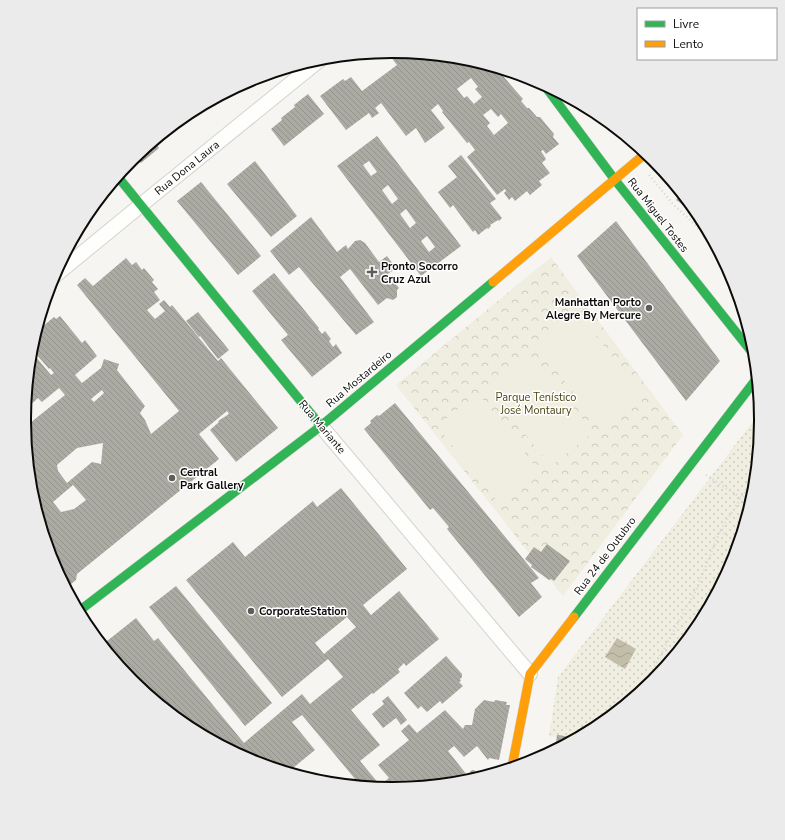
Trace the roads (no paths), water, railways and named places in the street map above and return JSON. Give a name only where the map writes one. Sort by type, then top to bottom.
[{"type":"main road","name":"Rua Miguel Tostes","points":[[553,96],[615,180],[746,345]]},
{"type":"main road","name":"Rua Mostardeiro","points":[[83,608],[321,426],[641,158]]},
{"type":"main road","name":"Rua Mariante","points":[[122,181],[321,426]]},
{"type":"main road","name":"Rua 24 de Outubro","points":[[513,760],[530,674],[752,384]]},
{"type":"street","name":"Rua Dona Laura","points":[[65,267],[309,68]]},
{"type":"street","name":"Rua Mariante","points":[[321,426],[530,674]]},
{"type":"water","points":[[617,638],[636,649],[625,669],[605,657]]},
{"type":"place","name":"Pronto Socorro Cruz Azul","points":[[372,272]]},
{"type":"place","name":"Manhattan Porto Alegre By Mercure","points":[[649,308]]},
{"type":"place","name":"Central Park Gallery","points":[[172,478]]},
{"type":"place","name":"CorporateStation","points":[[251,611]]},
{"type":"park label","name":"Parque Tenístico José Montaury","points":[[536,403]]}]
